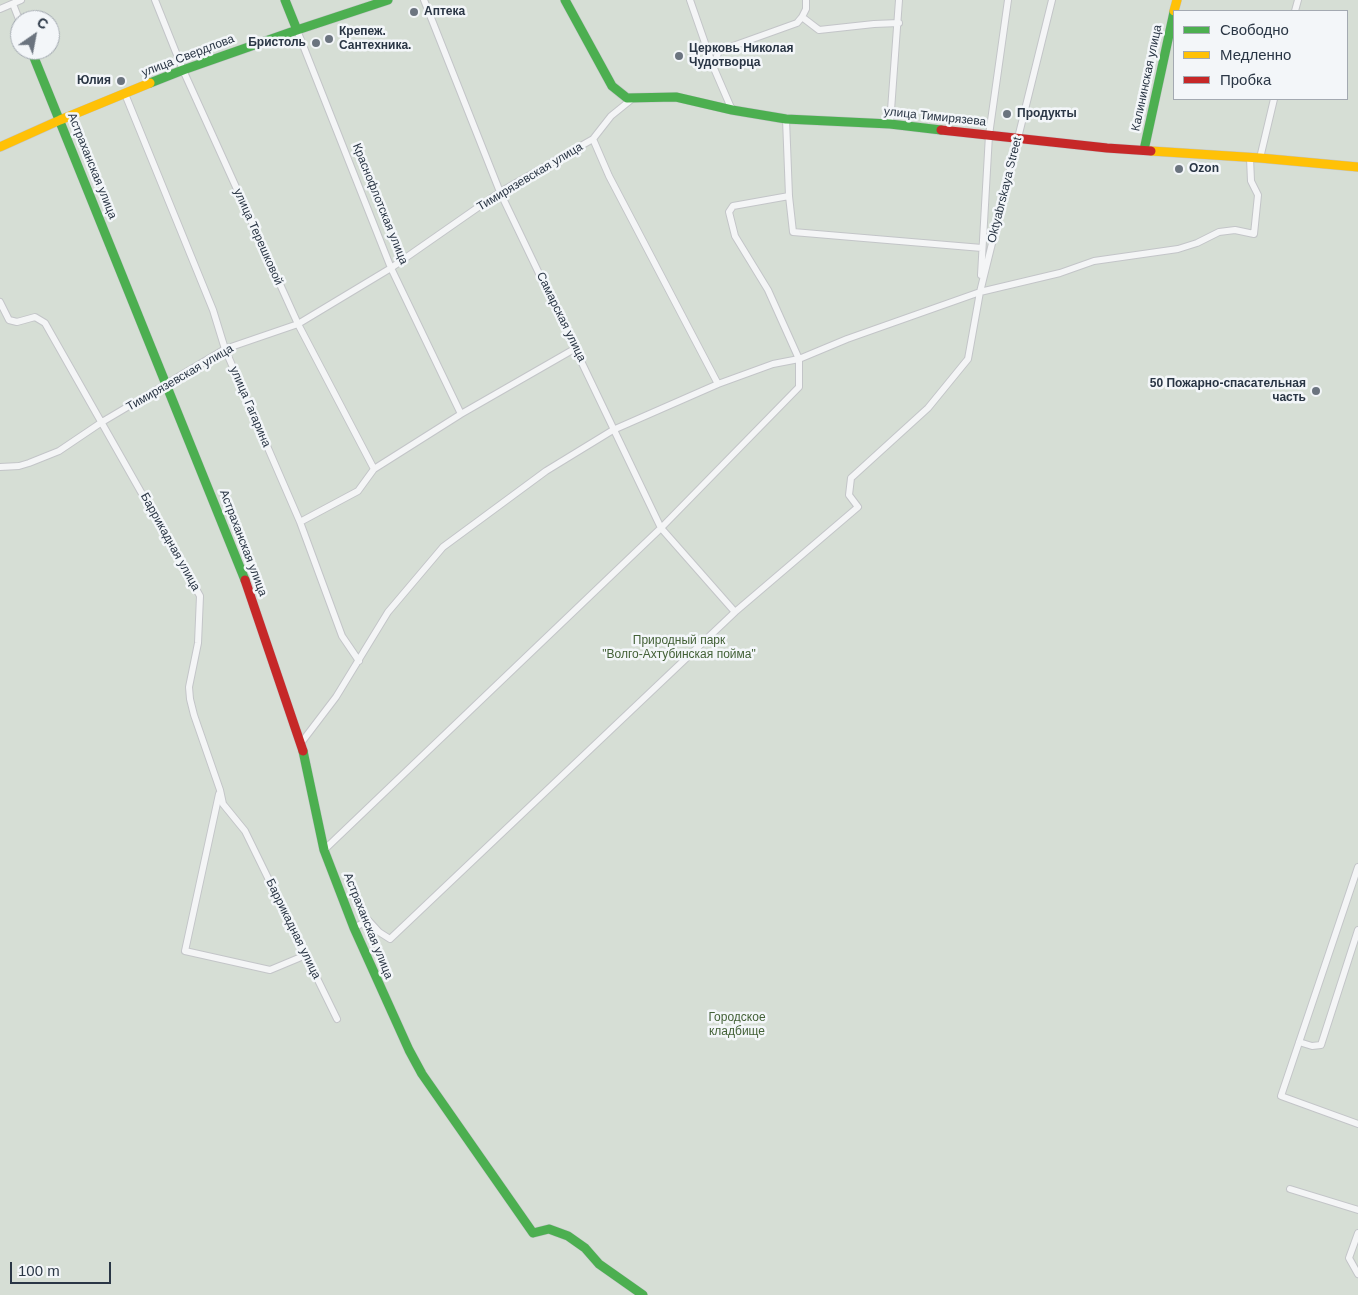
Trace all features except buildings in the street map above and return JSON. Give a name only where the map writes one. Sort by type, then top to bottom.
[{"type":"street","points":[[0,9],[21,0]]},
{"type":"street","name":"улица Терешковой","points":[[155,0],[183,70],[298,324],[374,469]]},
{"type":"street","name":"Краснофлотская улица","points":[[285,0],[391,268],[461,414]]},
{"type":"street","name":"улица Свердлова","points":[[0,147],[60,120],[183,70],[388,0]]},
{"type":"street","name":"Самарская улица","points":[[424,0],[500,192],[661,528],[735,612]]},
{"type":"street","points":[[565,0],[612,86],[622,96],[632,100]]},
{"type":"street","points":[[690,0],[713,66],[732,110]]},
{"type":"street","points":[[713,66],[720,51],[797,23],[806,9],[806,0]]},
{"type":"street","points":[[890,124],[899,23],[899,0]]},
{"type":"street","points":[[354,928],[368,920],[379,932],[390,939],[735,612],[858,507],[849,495],[851,478],[928,408],[968,359],[980,292],[989,134],[1008,0]]},
{"type":"street","name":"Oktyabrskaya Street","points":[[980,292],[1052,0]]},
{"type":"street","points":[[13,4],[15,10]]},
{"type":"street","points":[[802,17],[819,30],[899,23]]},
{"type":"street","name":"Калининская улица","points":[[1144,150],[1173,17]]},
{"type":"street","name":"Астраханская улица","points":[[35,60],[245,580],[306,757],[324,850],[354,928],[386,1003],[409,1050],[422,1074],[533,1232],[549,1229],[568,1236],[585,1248],[599,1264],[642,1295]]},
{"type":"street","name":"улица Гагарина","points":[[125,94],[213,310],[225,349],[300,522],[342,636],[359,662]]},
{"type":"street","name":"улица Тимирязева","points":[[632,100],[659,96],[676,97],[732,110],[786,119],[890,124],[1144,150],[1358,167]]},
{"type":"street","name":"Тимирязевская улица","points":[[0,467],[18,466],[60,451],[102,422],[225,349],[298,324],[391,268],[500,192],[593,139],[611,116],[632,100]]},
{"type":"street","points":[[301,743],[359,662],[388,612],[443,547],[546,471],[613,430],[718,384],[773,364],[799,360],[847,339],[980,292],[1060,273],[1094,261],[1178,249],[1197,243],[1219,232],[1235,230],[1254,234],[1258,195],[1251,181],[1255,158],[1274,100]]},
{"type":"street","points":[[786,119],[789,196],[793,232],[982,248]]},
{"type":"street","points":[[593,139],[614,185],[718,384]]},
{"type":"street","points":[[324,850],[661,528],[799,387],[799,360],[768,290],[735,236],[729,212],[733,206],[789,196]]},
{"type":"street","name":"Баррикадная улица","points":[[0,302],[9,320],[18,322],[34,317],[45,323],[200,596],[198,643],[189,687],[194,716],[220,790],[223,804],[245,831],[337,1019]]},
{"type":"street","points":[[300,522],[358,491],[374,469],[461,414],[576,348]]},
{"type":"street","points":[[220,790],[184,951],[270,970],[306,955]]},
{"type":"street","points":[[1358,867],[1281,1096],[1358,1124]]},
{"type":"street","points":[[1299,1042],[1312,1046],[1321,1045],[1358,930]]},
{"type":"street","points":[[1290,1189],[1358,1210]]},
{"type":"street","points":[[1358,1233],[1349,1258],[1358,1274]]},
{"type":"green space","name":"Природный парк \"Волго-Ахтубинская пойма\"","points":[[0,0],[1358,0],[1358,1295],[0,1295]]},
{"type":"traffic: fast","points":[[285,0],[297,30]]},
{"type":"traffic: fast","points":[[150,83],[297,30],[388,0]]},
{"type":"traffic: fast","points":[[565,0],[612,86],[627,98],[676,97],[732,110],[786,119],[890,124],[941,130]]},
{"type":"traffic: fast","points":[[1144,150],[1173,17]]},
{"type":"traffic: fast","points":[[35,60],[245,580]]},
{"type":"traffic: fast","points":[[303,751],[324,850],[354,928],[409,1050],[422,1074],[533,1233],[549,1229],[568,1236],[585,1248],[599,1264],[643,1295]]},
{"type":"traffic: slow","points":[[1174,10],[1177,0]]},
{"type":"traffic: slow","points":[[0,147],[150,83]]},
{"type":"traffic: slow","points":[[1151,151],[1358,167]]},
{"type":"traffic: jam","points":[[941,130],[1151,151]]},
{"type":"traffic: jam","points":[[245,580],[303,751]]},
{"type":"place","name":"Аптека","points":[[414,12]]},
{"type":"place","name":"Крепеж. Сантехника.","points":[[329,39]]},
{"type":"place","name":"Бристоль","points":[[316,43]]},
{"type":"place","name":"Церковь Николая Чудотворца","points":[[679,56]]},
{"type":"place","name":"Юлия","points":[[121,81]]},
{"type":"place","name":"Продукты","points":[[1007,114]]},
{"type":"place","name":"Ozon","points":[[1179,169]]},
{"type":"place","name":"50 Пожарно-спасательная часть","points":[[1316,391]]},
{"type":"park label","name":"Городское кладбище","points":[[737,1025]]}]
